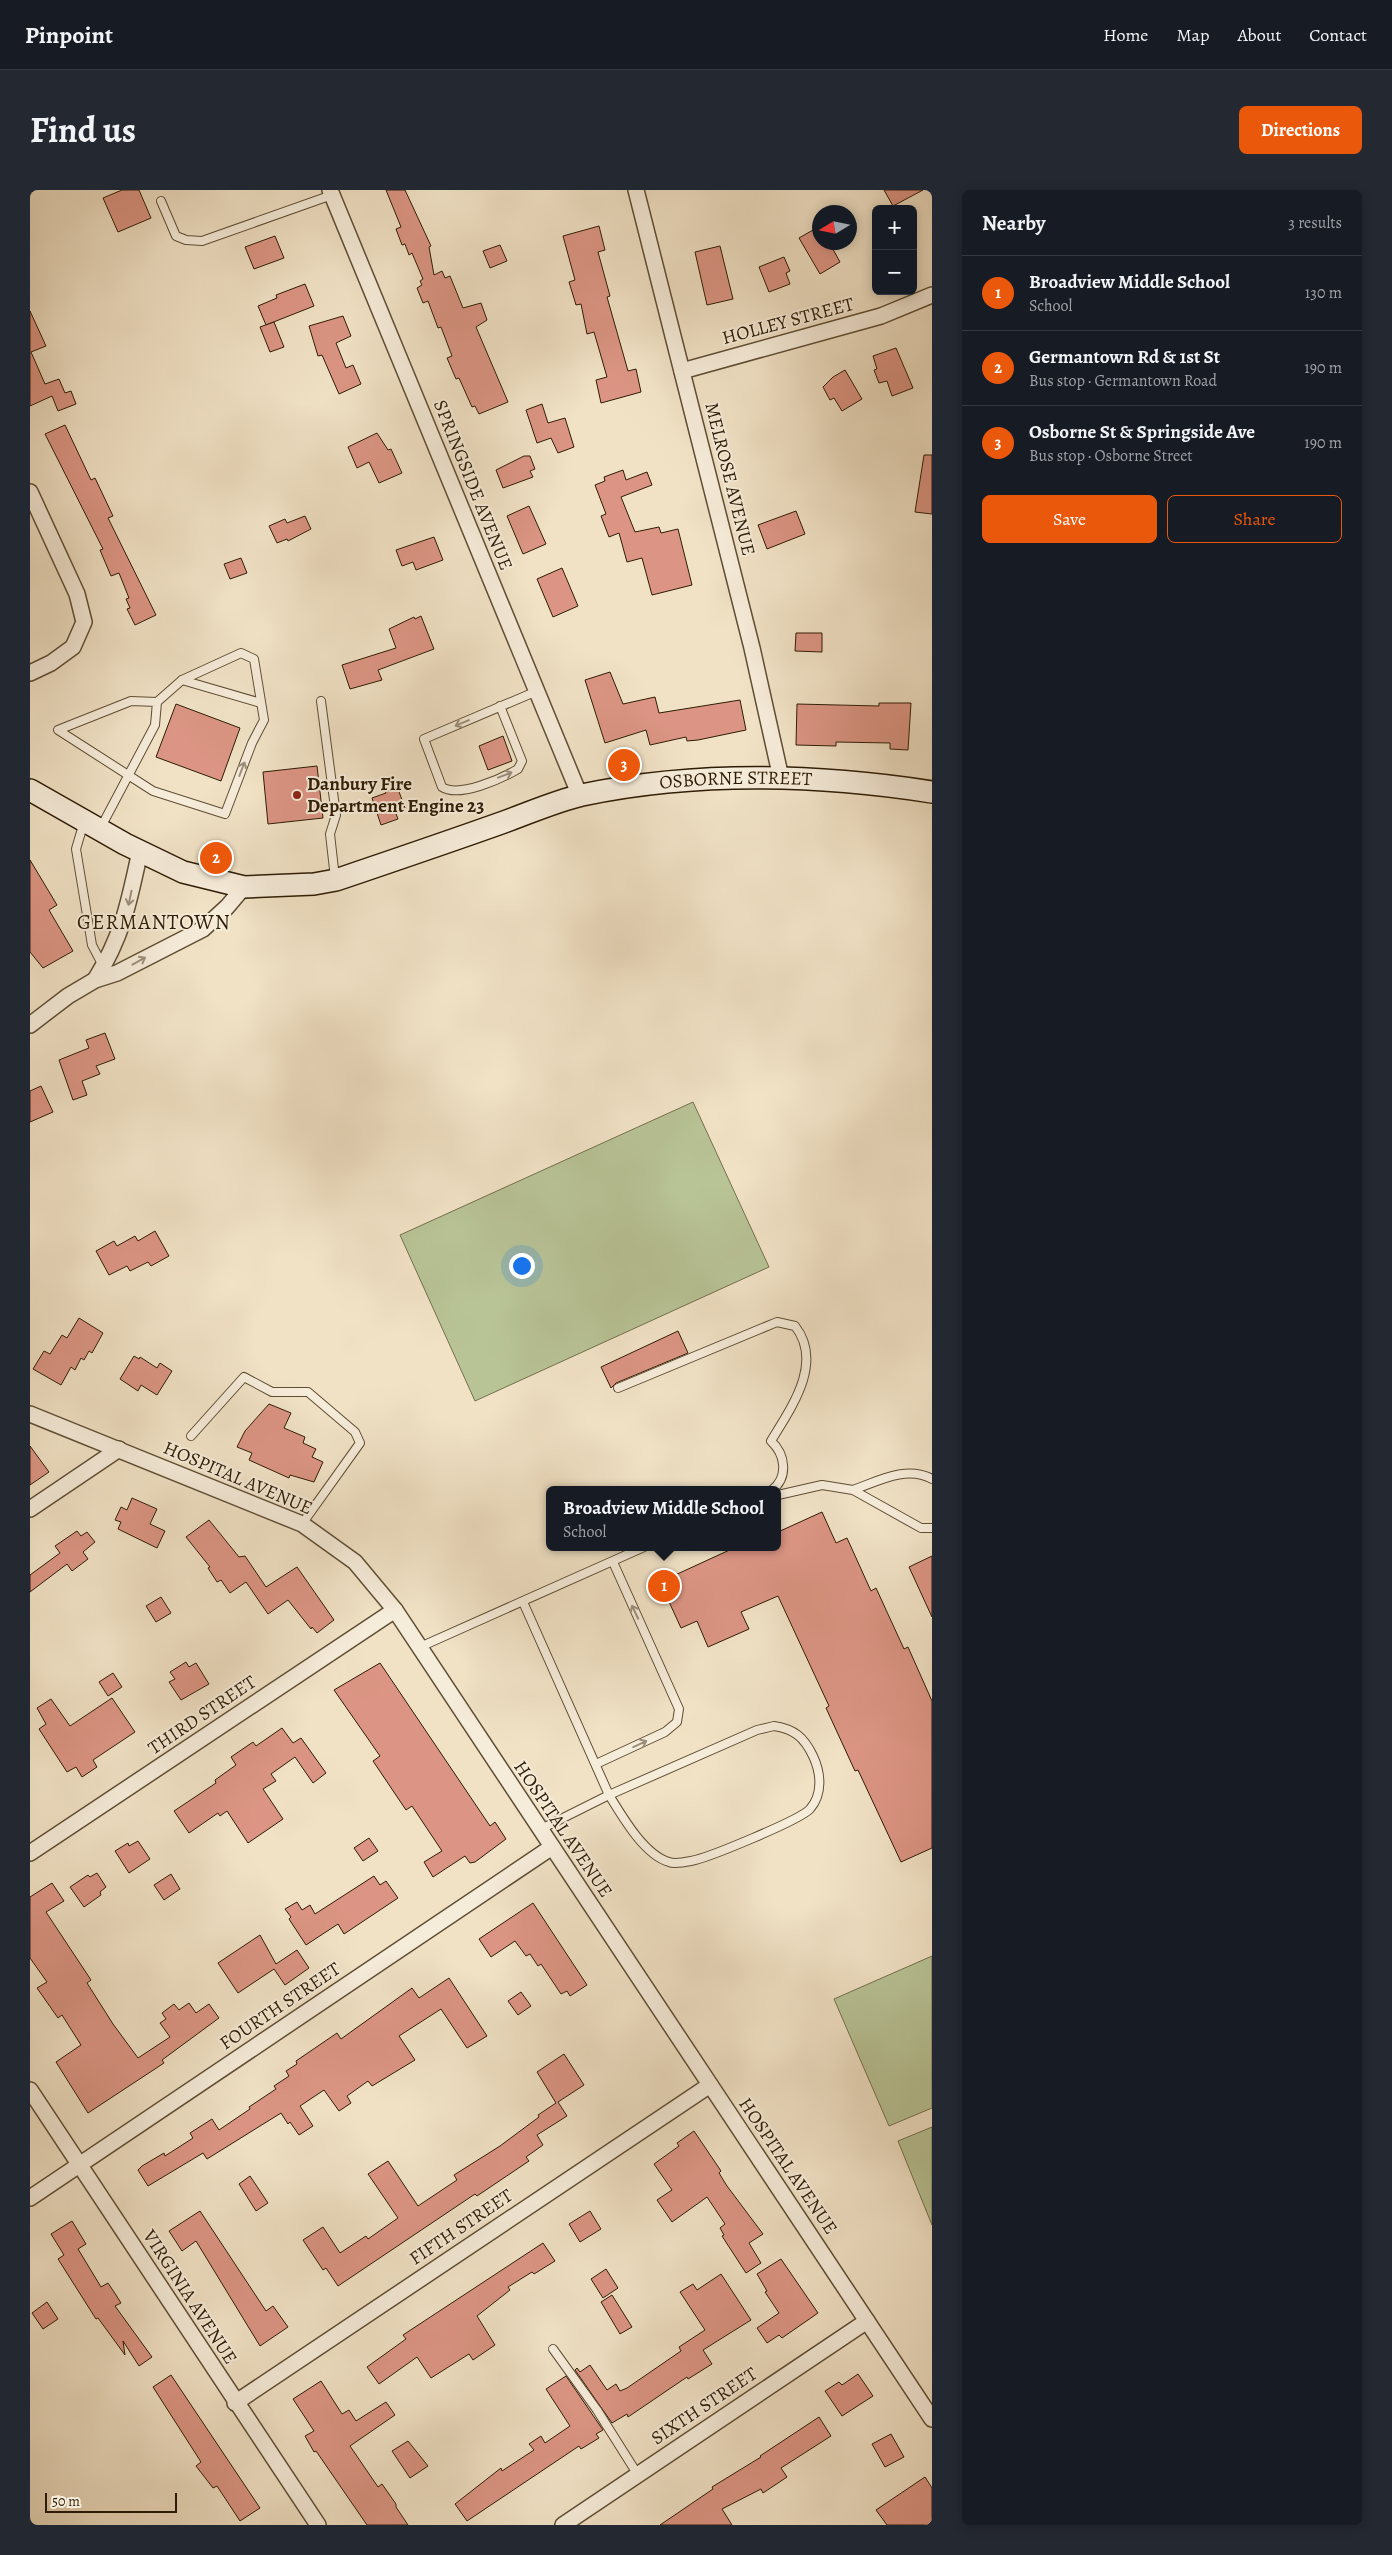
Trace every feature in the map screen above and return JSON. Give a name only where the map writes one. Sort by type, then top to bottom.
[{"type":"main road","name":"OSBORNE STREET","points":[[30,790],[183,872],[244,888],[314,884],[336,880],[580,796],[655,782],[718,777],[781,778],[872,784],[932,792]]},
{"type":"street","name":"MELROSE AVENUE","points":[[636,190],[752,648],[781,778]]},
{"type":"street","name":"SPRINGSIDE AVENUE","points":[[331,192],[580,796]]},
{"type":"street","name":"HOLLEY STREET","points":[[682,371],[881,316],[932,295]]},
{"type":"street","points":[[30,492],[78,594],[84,622],[73,647],[51,663],[30,673]]},
{"type":"street","points":[[95,980],[117,941],[126,914],[140,850]]},
{"type":"street","points":[[30,1025],[68,996],[95,980],[117,973],[203,929],[244,888]]},
{"type":"street","name":"HOSPITAL AVENUE","points":[[30,1414],[302,1524],[355,1562],[395,1610],[420,1647],[539,1830],[932,2419]]},
{"type":"street","points":[[30,1509],[119,1449]]},
{"type":"street","name":"THIRD STREET","points":[[30,1853],[395,1610]]},
{"type":"street","name":"FOURTH STREET","points":[[30,2198],[552,1847]]},
{"type":"street","name":"FIFTH STREET","points":[[235,2403],[710,2085]]},
{"type":"street","name":"VIRGINIA AVENUE","points":[[30,2090],[235,2403],[318,2525]]},
{"type":"street","name":"SIXTH STREET","points":[[563,2525],[867,2321]]},
{"type":"lane","points":[[161,201],[176,236],[186,240],[202,241],[331,192]]},
{"type":"lane","points":[[241,653],[254,659],[264,720],[252,742],[225,814],[153,791],[58,730],[131,701],[157,702],[182,680],[241,653]]},
{"type":"lane","points":[[182,680],[261,704]]},
{"type":"lane","points":[[500,706],[522,760],[518,769],[464,791],[448,791],[442,787],[424,739],[500,706],[537,691]]},
{"type":"lane","points":[[320,701],[336,816],[330,834],[336,880]]},
{"type":"lane","points":[[104,966],[92,945],[76,849],[128,776],[155,725],[157,702]]},
{"type":"lane","points":[[618,1388],[777,1322],[795,1326],[804,1343],[807,1363],[796,1401],[771,1441],[780,1449],[783,1458],[783,1473],[778,1486]]},
{"type":"lane","points":[[191,1436],[244,1377],[272,1392],[308,1392],[355,1432],[360,1443],[302,1524]]},
{"type":"lane","points":[[853,1490],[907,1472],[922,1473],[932,1479]]},
{"type":"lane","points":[[781,1494],[822,1485],[853,1490],[921,1528],[932,1528]]},
{"type":"lane","points":[[420,1647],[635,1551]]},
{"type":"lane","points":[[596,1764],[665,1732],[677,1722],[679,1709],[612,1562]]},
{"type":"lane","points":[[523,1602],[609,1795],[626,1822],[652,1853],[670,1863],[692,1861],[793,1821],[810,1809],[821,1788],[815,1760],[806,1740],[790,1728],[774,1726],[757,1730],[609,1795],[539,1830]]},
{"type":"lane","points":[[553,2349],[597,2410],[638,2474]]},
{"type":"green space","points":[[693,1102],[769,1267],[475,1401],[400,1235]]},
{"type":"green space","points":[[932,1956],[932,2108],[889,2126],[834,1999]]},
{"type":"green space","points":[[932,2127],[932,2225],[898,2141]]},
{"type":"building","points":[[122,190],[139,190],[151,218],[118,232],[103,198]]},
{"type":"building","points":[[386,190],[405,190],[431,246],[429,247],[434,275],[442,271],[445,278],[450,276],[463,308],[481,303],[487,320],[476,327],[508,402],[479,414],[475,406],[472,407],[459,378],[456,379],[447,358],[452,356],[441,327],[438,328],[428,301],[423,303],[417,288],[422,285],[420,281],[423,279],[412,253],[409,255],[405,244],[402,245],[396,229],[401,227]]},
{"type":"building","points":[[884,190],[923,190],[895,205],[892,205]]},
{"type":"building","points":[[599,226],[605,250],[598,252],[610,296],[607,297],[628,371],[636,369],[641,392],[601,403],[596,380],[607,377],[594,332],[587,334],[581,304],[576,305],[569,282],[575,280],[563,236]]},
{"type":"building","points":[[812,231],[812,250],[833,250],[840,262],[820,274],[799,238]]},
{"type":"building","points":[[275,236],[284,258],[254,269],[245,247]]},
{"type":"building","points":[[500,245],[507,261],[490,268],[483,251]]},
{"type":"building","points":[[720,246],[733,299],[707,305],[695,252]]},
{"type":"building","points":[[784,257],[790,271],[786,273],[790,284],[769,292],[759,267]]},
{"type":"building","points":[[305,284],[314,306],[266,325],[258,306],[277,298],[276,295]]},
{"type":"building","points":[[30,311],[46,346],[31,352],[45,384],[59,379],[65,393],[71,391],[76,404],[58,411],[52,396],[30,406]]},
{"type":"building","points":[[343,316],[351,336],[336,343],[346,368],[353,365],[361,384],[339,394],[322,355],[318,356],[309,326]]},
{"type":"building","points":[[274,322],[284,347],[270,352],[260,327]]},
{"type":"building","points":[[896,348],[913,388],[892,396],[887,381],[879,383],[874,370],[877,369],[873,356]]},
{"type":"building","points":[[845,370],[862,399],[842,411],[834,398],[830,400],[823,387],[833,377]]},
{"type":"building","points":[[542,404],[548,423],[565,418],[574,447],[558,453],[551,438],[537,443],[526,410]]},
{"type":"building","points":[[65,425],[91,480],[95,478],[113,516],[108,518],[156,615],[135,625],[127,609],[130,608],[126,599],[129,598],[119,573],[111,576],[100,550],[103,549],[45,434]]},
{"type":"building","points":[[377,433],[388,450],[391,449],[402,473],[379,483],[369,462],[357,468],[348,447]]},
{"type":"building","points":[[924,455],[932,455],[932,514],[915,512]]},
{"type":"building","points":[[524,456],[530,456],[535,469],[530,471],[533,477],[503,488],[496,470]]},
{"type":"building","points":[[623,470],[626,480],[647,472],[652,485],[621,497],[635,532],[659,527],[661,533],[678,529],[692,585],[652,595],[642,558],[627,562],[619,533],[609,537],[601,516],[606,514],[595,485],[605,481],[604,477]]},
{"type":"building","points":[[529,506],[546,544],[523,554],[507,516]]},
{"type":"building","points":[[796,511],[805,534],[767,549],[758,525]]},
{"type":"building","points":[[305,516],[311,529],[288,541],[287,539],[277,543],[269,526],[285,519],[287,523]]},
{"type":"building","points":[[434,537],[443,560],[416,570],[413,562],[402,566],[396,550]]},
{"type":"building","points":[[241,558],[247,573],[230,579],[224,564]]},
{"type":"building","points":[[562,568],[578,606],[553,617],[537,579]]},
{"type":"building","points":[[421,616],[434,649],[378,670],[382,680],[350,689],[342,665],[396,648],[389,629],[414,617],[415,619]]},
{"type":"building","points":[[796,633],[822,633],[822,652],[795,651]]},
{"type":"building","points":[[610,672],[623,704],[655,697],[659,713],[740,700],[746,730],[698,740],[687,741],[686,737],[650,745],[646,730],[605,743],[585,680]]},
{"type":"building","points":[[879,703],[911,703],[908,750],[890,749],[890,743],[836,742],[836,746],[796,745],[797,704],[879,706]]},
{"type":"building","points":[[176,704],[240,728],[221,781],[156,757]]},
{"type":"building","points":[[503,736],[512,761],[488,770],[479,746]]},
{"type":"building","points":[[317,766],[323,818],[268,824],[263,772]]},
{"type":"building","points":[[398,789],[405,808],[395,811],[398,819],[381,825],[372,798],[386,793],[385,791]]},
{"type":"building","points":[[30,860],[57,905],[49,910],[73,951],[43,968],[30,952]]},
{"type":"building","points":[[105,1033],[115,1059],[96,1066],[100,1074],[82,1081],[87,1095],[73,1100],[59,1060],[89,1048],[86,1040]]},
{"type":"building","points":[[41,1086],[53,1112],[30,1122],[30,1091]]},
{"type":"building","points":[[155,1231],[169,1256],[151,1266],[148,1262],[130,1271],[127,1266],[109,1275],[96,1251],[114,1241],[117,1246],[135,1236],[138,1241]]},
{"type":"building","points":[[79,1318],[103,1333],[92,1353],[89,1351],[84,1360],[81,1358],[75,1370],[71,1367],[61,1385],[33,1369],[44,1351],[50,1354],[62,1335],[67,1338]]},
{"type":"building","points":[[678,1331],[688,1353],[616,1383],[611,1388],[601,1367]]},
{"type":"building","points":[[134,1356],[139,1359],[140,1357],[157,1368],[160,1363],[172,1371],[157,1395],[141,1385],[138,1391],[120,1379]]},
{"type":"building","points":[[269,1404],[291,1413],[284,1428],[305,1437],[303,1443],[316,1449],[312,1457],[323,1462],[314,1482],[290,1475],[289,1478],[249,1460],[252,1453],[237,1447],[245,1431]]},
{"type":"building","points":[[30,1446],[49,1472],[30,1485]]},
{"type":"building","points":[[132,1498],[157,1509],[150,1524],[165,1531],[157,1548],[118,1529],[121,1522],[115,1520],[121,1507],[127,1510]]},
{"type":"building","points":[[822,1512],[836,1543],[847,1538],[871,1591],[876,1588],[904,1649],[908,1647],[932,1701],[932,1848],[901,1862],[858,1770],[855,1771],[826,1708],[829,1706],[778,1596],[741,1612],[749,1629],[708,1647],[697,1621],[681,1628],[660,1582],[727,1551],[781,1551],[781,1531]]},
{"type":"building","points":[[209,1520],[239,1557],[245,1556],[266,1587],[297,1567],[334,1620],[317,1633],[312,1627],[311,1629],[288,1600],[268,1614],[246,1582],[230,1593],[221,1580],[217,1582],[208,1568],[210,1567],[186,1537]]},
{"type":"building","points":[[77,1531],[81,1536],[87,1532],[95,1542],[83,1552],[88,1559],[72,1571],[67,1564],[30,1592],[30,1575],[60,1553],[55,1546]]},
{"type":"building","points":[[932,1556],[932,1617],[909,1567]]},
{"type":"building","points":[[161,1597],[171,1613],[156,1622],[146,1606]]},
{"type":"building","points":[[186,1662],[189,1667],[196,1663],[209,1684],[181,1700],[169,1682],[175,1679],[170,1672]]},
{"type":"building","points":[[380,1663],[490,1826],[495,1822],[506,1839],[475,1862],[470,1863],[465,1856],[433,1877],[424,1862],[442,1851],[412,1806],[406,1810],[373,1761],[380,1756],[334,1690]]},
{"type":"building","points":[[113,1673],[122,1687],[108,1696],[99,1682]]},
{"type":"building","points":[[112,1698],[135,1732],[93,1760],[97,1767],[82,1777],[76,1767],[67,1772],[39,1729],[46,1724],[37,1708],[51,1699],[70,1726]]},
{"type":"building","points":[[282,1728],[293,1743],[301,1738],[326,1773],[313,1783],[295,1757],[271,1774],[276,1781],[263,1789],[283,1819],[248,1843],[227,1811],[220,1816],[218,1813],[189,1833],[174,1811],[216,1783],[215,1780],[236,1765],[231,1757],[253,1742],[256,1746]]},
{"type":"building","points":[[369,1838],[378,1851],[363,1861],[354,1848]]},
{"type":"building","points":[[138,1841],[150,1859],[129,1873],[115,1851],[128,1843],[129,1846]]},
{"type":"building","points":[[97,1873],[106,1887],[100,1892],[101,1895],[84,1907],[70,1887],[88,1875],[90,1877]]},
{"type":"building","points":[[171,1874],[180,1889],[164,1900],[154,1885]]},
{"type":"building","points":[[374,1876],[380,1885],[386,1881],[398,1898],[344,1934],[338,1924],[306,1945],[289,1919],[291,1917],[285,1909],[297,1902],[302,1910],[310,1905],[315,1914]]},
{"type":"building","points":[[52,1883],[64,1901],[46,1912],[91,1980],[87,1983],[113,2024],[138,2058],[170,2037],[160,2023],[166,2019],[162,2013],[174,2004],[179,2010],[189,2003],[196,2013],[209,2004],[219,2018],[162,2060],[164,2063],[88,2113],[56,2062],[81,2045],[62,2015],[58,2018],[37,1988],[47,1982],[30,1958],[30,1897]]},
{"type":"building","points":[[533,1903],[587,1985],[570,1996],[567,1991],[561,1994],[541,1964],[538,1966],[530,1954],[526,1956],[515,1941],[491,1957],[479,1939]]},
{"type":"building","points":[[260,1935],[276,1964],[297,1950],[309,1968],[285,1985],[274,1969],[238,1993],[218,1963]]},
{"type":"building","points":[[449,1978],[487,2036],[467,2048],[441,2009],[399,2036],[415,2060],[372,2086],[368,2081],[347,2096],[351,2103],[339,2111],[324,2090],[300,2106],[313,2126],[299,2135],[290,2122],[288,2124],[281,2113],[207,2159],[203,2153],[148,2186],[138,2170],[142,2166],[164,2153],[165,2156],[193,2138],[190,2133],[212,2119],[219,2130],[250,2109],[249,2107],[276,2089],[274,2086],[289,2076],[286,2071],[297,2064],[296,2061],[337,2033],[341,2039],[412,1988],[419,1998]]},
{"type":"building","points":[[521,1992],[531,2006],[518,2015],[508,2001]]},
{"type":"building","points":[[564,2054],[584,2085],[558,2102],[567,2116],[537,2135],[543,2145],[526,2157],[529,2161],[477,2196],[475,2194],[338,2286],[326,2268],[323,2270],[303,2240],[323,2227],[340,2253],[366,2236],[368,2239],[398,2218],[368,2174],[388,2161],[418,2206],[457,2180],[454,2175],[500,2146],[556,2103],[537,2072]]},
{"type":"building","points":[[694,2131],[721,2171],[719,2173],[727,2186],[763,2234],[749,2243],[761,2263],[746,2273],[722,2236],[724,2235],[720,2228],[725,2224],[707,2197],[672,2222],[657,2200],[672,2190],[654,2164],[679,2146],[677,2143]]},
{"type":"building","points":[[250,2176],[268,2203],[256,2211],[239,2184]]},
{"type":"building","points":[[200,2211],[266,2311],[273,2306],[288,2327],[260,2346],[196,2241],[182,2251],[169,2231]]},
{"type":"building","points":[[590,2211],[601,2229],[580,2242],[569,2224]]},
{"type":"building","points":[[72,2221],[86,2244],[78,2249],[101,2287],[108,2283],[121,2303],[115,2306],[152,2357],[139,2366],[123,2341],[125,2355],[98,2318],[96,2319],[58,2259],[64,2255],[51,2234]]},
{"type":"building","points":[[543,2243],[555,2261],[534,2274],[532,2272],[508,2287],[510,2290],[477,2316],[495,2345],[473,2360],[469,2354],[431,2378],[417,2357],[379,2384],[367,2367],[406,2339],[403,2335]]},
{"type":"building","points":[[781,2259],[818,2313],[782,2338],[779,2335],[767,2343],[757,2328],[779,2313],[765,2292],[767,2291],[757,2274]]},
{"type":"building","points":[[606,2269],[618,2288],[603,2298],[591,2279]]},
{"type":"building","points":[[721,2274],[751,2320],[703,2350],[712,2364],[688,2379],[687,2377],[628,2417],[627,2414],[612,2423],[575,2370],[577,2368],[580,2372],[590,2365],[607,2390],[616,2384],[620,2391],[627,2388],[681,2351],[679,2347],[705,2330],[680,2292],[693,2284],[697,2290]]},
{"type":"building","points":[[612,2295],[632,2327],[620,2334],[601,2302]]},
{"type":"building","points":[[47,2302],[58,2319],[43,2329],[32,2313]]},
{"type":"building","points":[[858,2374],[873,2396],[842,2416],[825,2391],[839,2382],[842,2385]]},
{"type":"building","points":[[171,2375],[260,2508],[240,2521],[217,2486],[213,2488],[196,2466],[201,2462],[153,2387]]},
{"type":"building","points":[[566,2376],[603,2430],[596,2434],[599,2438],[581,2449],[579,2446],[467,2521],[455,2504],[501,2468],[502,2471],[534,2450],[529,2444],[541,2436],[545,2443],[570,2426],[546,2389]]},
{"type":"building","points":[[321,2381],[342,2414],[349,2410],[356,2421],[386,2402],[395,2415],[350,2446],[378,2487],[382,2484],[408,2525],[367,2525],[316,2451],[314,2452],[305,2436],[314,2431],[293,2399]]},
{"type":"building","points":[[819,2417],[831,2436],[781,2468],[787,2477],[763,2493],[761,2489],[722,2509],[732,2525],[660,2525],[713,2489],[712,2487],[761,2457]]},
{"type":"building","points":[[891,2434],[904,2457],[885,2467],[872,2444]]},
{"type":"building","points":[[408,2441],[428,2466],[410,2478],[392,2451]]},
{"type":"building","points":[[925,2477],[932,2488],[932,2525],[887,2525],[876,2510]]},
{"type":"place","name":"Osborne St & Springside Ave","points":[[624,765]]},
{"type":"place","name":"Danbury Fire Department Engine 23","points":[[297,795]]},
{"type":"place","name":"Germantown Rd & 1st St","points":[[216,858]]},
{"type":"place","name":"Broadview Middle School","points":[[664,1586]]},
{"type":"district","name":"GERMANTOWN","points":[[154,922]]}]
